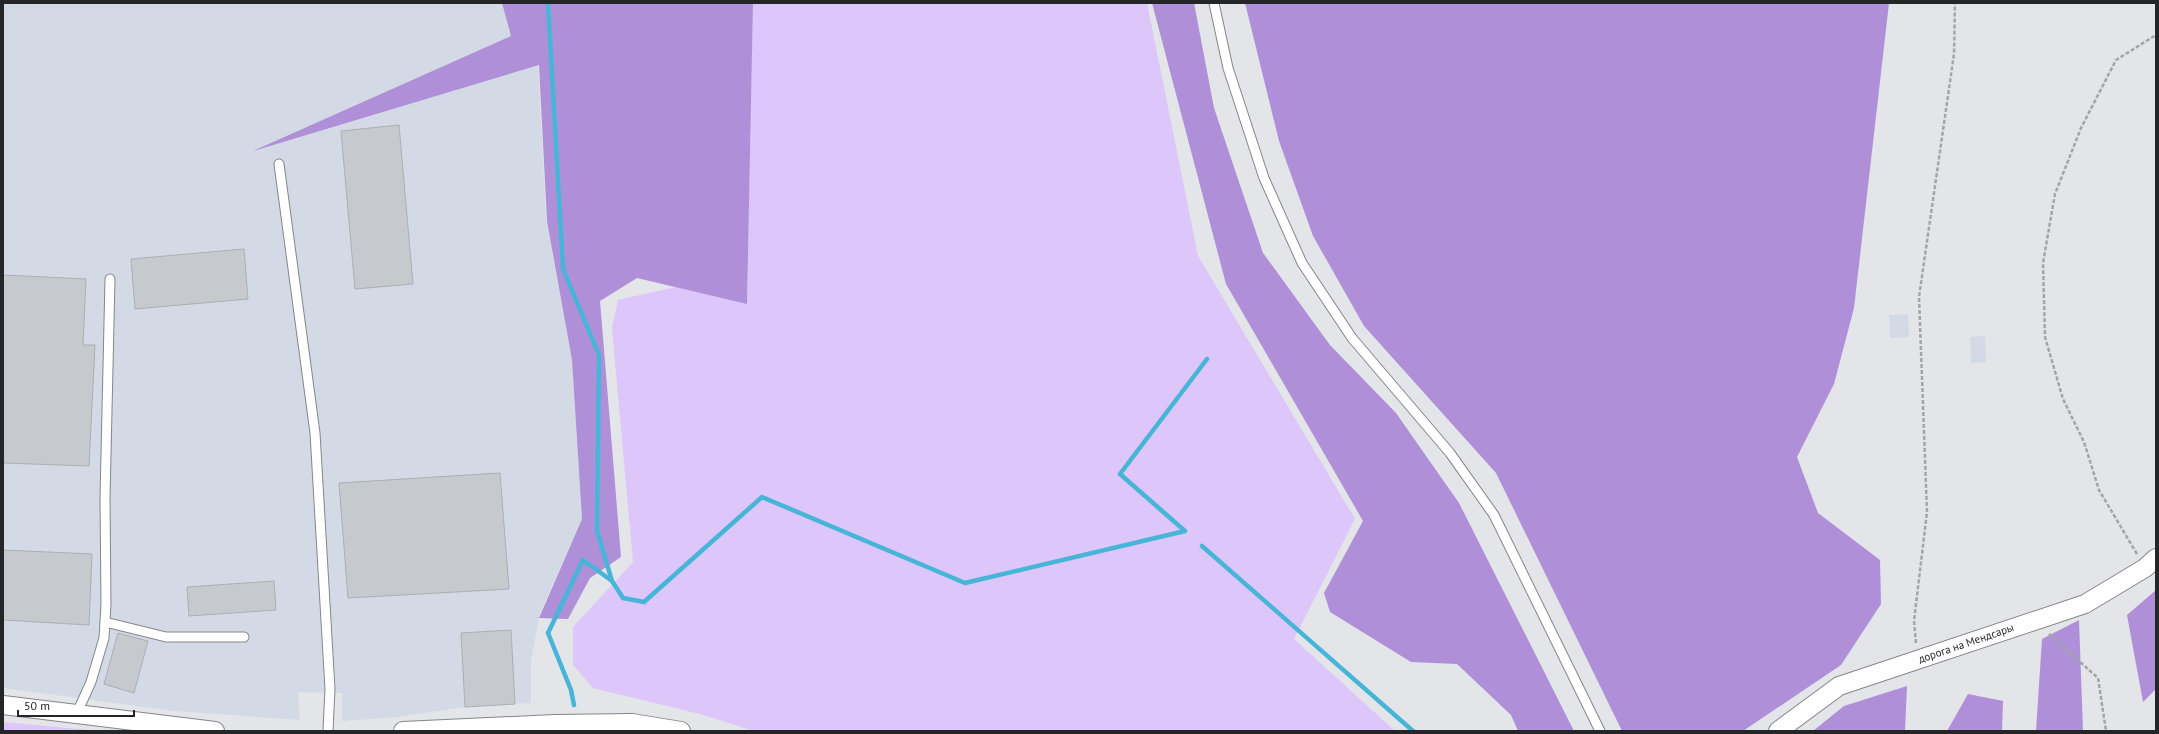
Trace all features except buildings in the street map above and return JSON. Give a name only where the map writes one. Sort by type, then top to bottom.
[{"type":"street","name":"дорога на Мендсары","points":[[1778,731],[1839,686],[2085,604],[2151,563]]},
{"type":"street","points":[[3,705],[215,731]]},
{"type":"street","points":[[402,731],[555,724],[632,723],[681,731]]},
{"type":"lane","points":[[1214,3],[1228,68],[1264,178],[1302,263],[1352,338],[1450,453],[1494,515],[1600,731]]},
{"type":"lane","points":[[279,164],[315,433],[330,689],[328,731]]},
{"type":"lane","points":[[76,715],[91,682],[104,638],[105,498],[110,279]]},
{"type":"lane","points":[[105,622],[166,636],[244,637]]},
{"type":"path","points":[[1917,660],[1914,621],[1927,512],[1919,297],[1954,54],[1955,3]]},
{"type":"path","points":[[2151,563],[2099,490],[2084,442],[2063,399],[2045,337],[2043,263],[2055,194],[2081,128],[2116,60],[2156,35]]},
{"type":"path","points":[[2034,620],[2098,678],[2106,731]]},
{"type":"shaded area","points":[[3,3],[535,3],[546,217],[572,360],[582,519],[540,613],[531,661],[531,703],[465,707],[389,718],[342,721],[342,693],[298,692],[300,720],[174,711],[3,688]]},
{"type":"shaded area","points":[[502,3],[753,3],[747,304],[637,278],[600,301],[621,557],[590,578],[568,619],[539,618],[582,519],[572,360],[547,221],[539,65],[253,151],[511,36]]},
{"type":"shaded area","points":[[753,3],[1147,3],[1198,256],[1355,519],[1294,639],[1395,731],[754,731],[700,714],[593,688],[573,665],[573,627],[633,562],[612,328],[618,300],[680,286],[747,303]]},
{"type":"shaded area","points":[[1152,3],[1194,3],[1214,108],[1263,253],[1330,345],[1396,413],[1459,503],[1574,731],[1518,731],[1511,715],[1457,664],[1411,662],[1330,612],[1324,593],[1363,521],[1226,284]]},
{"type":"shaded area","points":[[1245,3],[1889,3],[1854,308],[1834,384],[1797,457],[1818,513],[1880,560],[1881,604],[1841,665],[1743,731],[1622,731],[1496,473],[1364,326],[1313,236],[1279,141]]},
{"type":"shaded area","points":[[1908,314],[1909,337],[1890,338],[1889,315]]},
{"type":"shaded area","points":[[1985,336],[1986,362],[1971,363],[1970,337]]},
{"type":"shaded area","points":[[2156,590],[2156,689],[2143,702],[2127,615]]},
{"type":"shaded area","points":[[2079,620],[2083,731],[2036,731],[2042,639]]},
{"type":"shaded area","points":[[1907,686],[1905,731],[1813,731],[1844,706]]},
{"type":"shaded area","points":[[1968,694],[2003,701],[2002,731],[1947,731]]},
{"type":"shaded area","points":[[3,722],[100,731],[3,731]]},
{"type":"waterway","points":[[548,3],[563,269],[599,355],[597,531],[612,581],[583,560],[548,633],[571,690],[574,705]]},
{"type":"waterway","points":[[1185,531],[1120,474],[1207,359]]},
{"type":"waterway","points":[[612,581],[623,598],[644,602],[762,497],[965,583],[1185,531]]},
{"type":"waterway","points":[[1202,546],[1413,731]]}]
